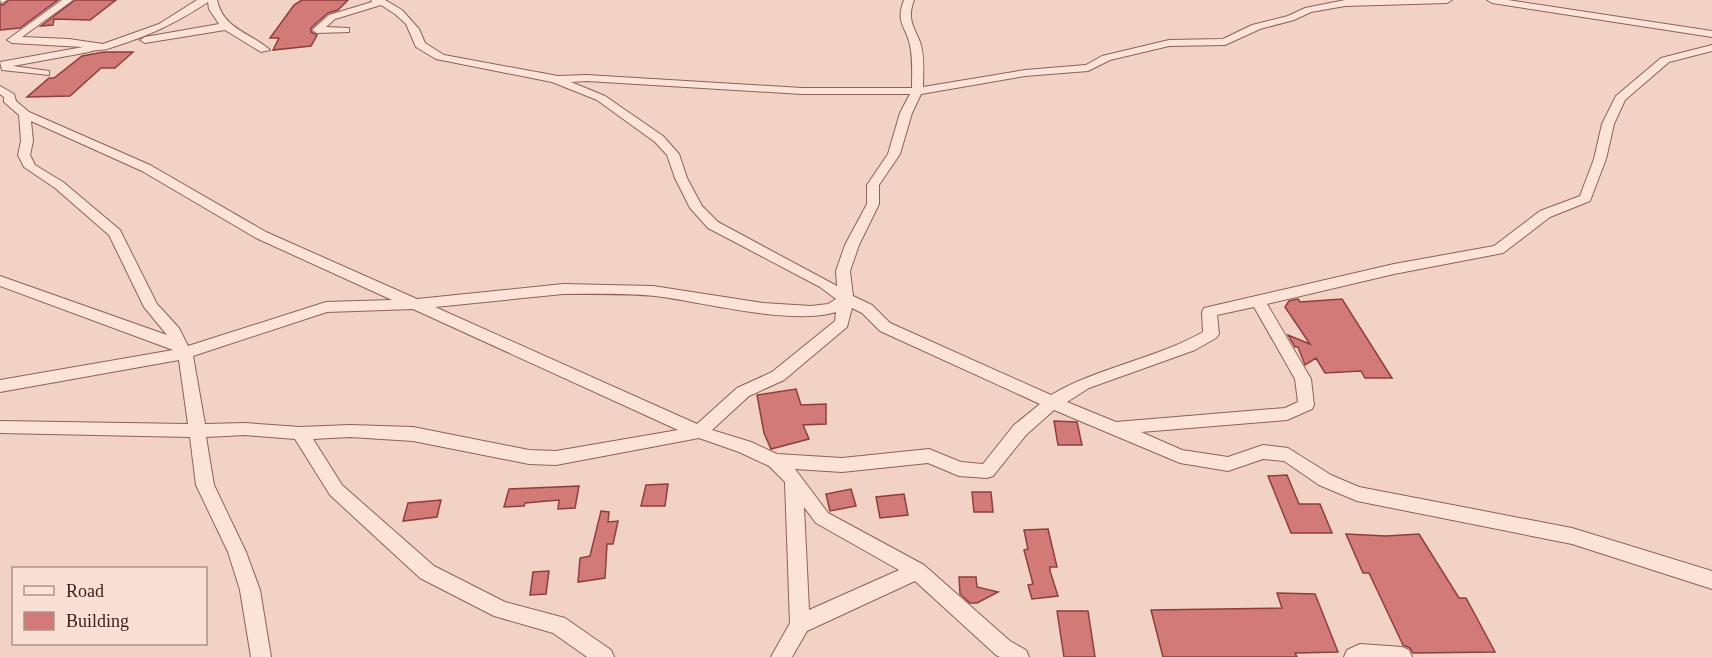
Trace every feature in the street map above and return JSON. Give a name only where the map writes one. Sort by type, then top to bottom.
[{"type":"street","points":[[68,0],[12,40],[104,46],[163,26],[204,0]]},
{"type":"street","points":[[212,0],[216,13],[240,38],[266,50]]},
{"type":"street","points":[[0,427],[245,429],[300,433],[350,430],[413,434],[529,458],[556,458],[699,432],[743,392],[778,376],[842,323],[846,299],[843,271],[852,245],[873,204],[873,185],[894,154],[906,113],[917,91],[918,65],[915,43],[906,26],[906,8],[909,0]]},
{"type":"street","points":[[307,34],[316,23],[379,1],[392,6],[409,20],[417,31],[420,45],[440,57],[555,79],[587,78],[802,92],[917,91],[1025,73],[1088,68],[1114,56],[1169,43],[1225,42],[1256,27],[1291,18],[1308,10],[1345,3],[1447,0]]},
{"type":"street","points":[[1492,0],[1712,34]]},
{"type":"street","points":[[332,16],[317,30],[345,30]]},
{"type":"street","points":[[0,66],[228,26]]},
{"type":"street","points":[[775,461],[842,465],[929,456],[959,469],[987,471],[1020,430],[1053,402],[1083,384],[1190,346],[1211,334],[1209,312],[1394,269],[1498,250],[1545,214],[1585,198],[1600,159],[1608,124],[1620,98],[1665,60],[1712,48]]},
{"type":"street","points":[[0,66],[45,73]]},
{"type":"street","points":[[555,79],[601,98],[659,139],[673,154],[681,178],[696,208],[713,225],[825,284],[846,299],[867,309],[885,327],[1053,402],[1180,456],[1228,464],[1263,452],[1288,455],[1325,480],[1357,494],[1572,536],[1712,580]]},
{"type":"street","points":[[0,89],[10,96],[5,107],[146,168],[261,235],[699,432],[745,447],[775,461],[794,479],[822,518],[917,571],[1009,654]]},
{"type":"street","points":[[25,114],[27,141],[24,155],[30,167],[58,185],[115,232],[129,266],[151,307],[174,332],[181,348],[196,409],[205,485],[237,552],[250,591],[261,657]]},
{"type":"street","points":[[0,281],[181,348]]},
{"type":"street","points":[[0,386],[181,348],[326,307],[418,304],[563,289],[653,291],[763,308],[811,312],[831,309],[846,299]]},
{"type":"street","points":[[1115,428],[1287,414],[1306,405],[1303,378],[1257,300]]},
{"type":"street","points":[[300,433],[336,490],[427,572],[501,610],[558,624],[604,657]]},
{"type":"street","points":[[781,657],[801,624],[794,479]]},
{"type":"street","points":[[801,624],[917,571]]},
{"type":"street","points":[[1354,657],[1360,654],[1402,657]]},
{"type":"building","points":[[9,0],[58,0],[20,28],[0,30],[0,4],[3,5]]},
{"type":"building","points":[[75,0],[116,0],[90,20],[54,19],[53,25],[41,26]]},
{"type":"building","points":[[302,0],[348,0],[338,10],[328,13],[311,28],[311,32],[317,35],[311,46],[273,50],[279,38],[270,38],[294,5]]},
{"type":"building","points":[[104,52],[133,52],[115,68],[101,68],[70,96],[27,97],[49,78],[54,78],[82,56]]},
{"type":"building","points":[[1298,299],[1300,302],[1342,299],[1392,378],[1365,378],[1361,371],[1325,373],[1316,358],[1305,365],[1298,347],[1295,347],[1288,335],[1310,344],[1285,307],[1289,301]]},
{"type":"building","points":[[796,389],[801,405],[826,404],[826,424],[803,425],[809,439],[771,449],[764,433],[757,395]]},
{"type":"building","points":[[1054,421],[1077,422],[1082,445],[1058,445]]},
{"type":"building","points":[[1287,475],[1299,504],[1320,504],[1332,533],[1291,533],[1268,476]]},
{"type":"building","points":[[668,484],[665,506],[641,506],[646,485]]},
{"type":"building","points":[[579,486],[575,508],[558,509],[559,500],[504,507],[509,489]]},
{"type":"building","points":[[851,489],[856,506],[830,511],[826,494]]},
{"type":"building","points":[[972,492],[991,492],[993,512],[974,512]]},
{"type":"building","points":[[904,494],[908,515],[880,518],[876,497]]},
{"type":"building","points":[[441,500],[437,517],[403,521],[408,503]]},
{"type":"building","points":[[601,511],[609,512],[608,522],[618,521],[613,544],[607,544],[605,578],[578,582],[580,558],[590,556]]},
{"type":"building","points":[[1048,529],[1057,567],[1050,567],[1050,571],[1058,596],[1032,599],[1028,585],[1033,584],[1024,550],[1028,549],[1024,530]]},
{"type":"building","points":[[1346,534],[1386,536],[1419,534],[1459,598],[1466,598],[1495,652],[1413,653],[1410,648],[1403,645],[1369,573],[1363,573]]},
{"type":"building","points":[[549,571],[546,594],[530,595],[533,572]]},
{"type":"building","points":[[959,577],[976,577],[977,587],[998,592],[977,603],[970,603],[960,594]]},
{"type":"building","points":[[1277,593],[1315,594],[1338,652],[1295,653],[1297,657],[1163,657],[1151,610],[1282,608]]},
{"type":"building","points":[[1057,611],[1088,611],[1095,657],[1064,657]]}]
